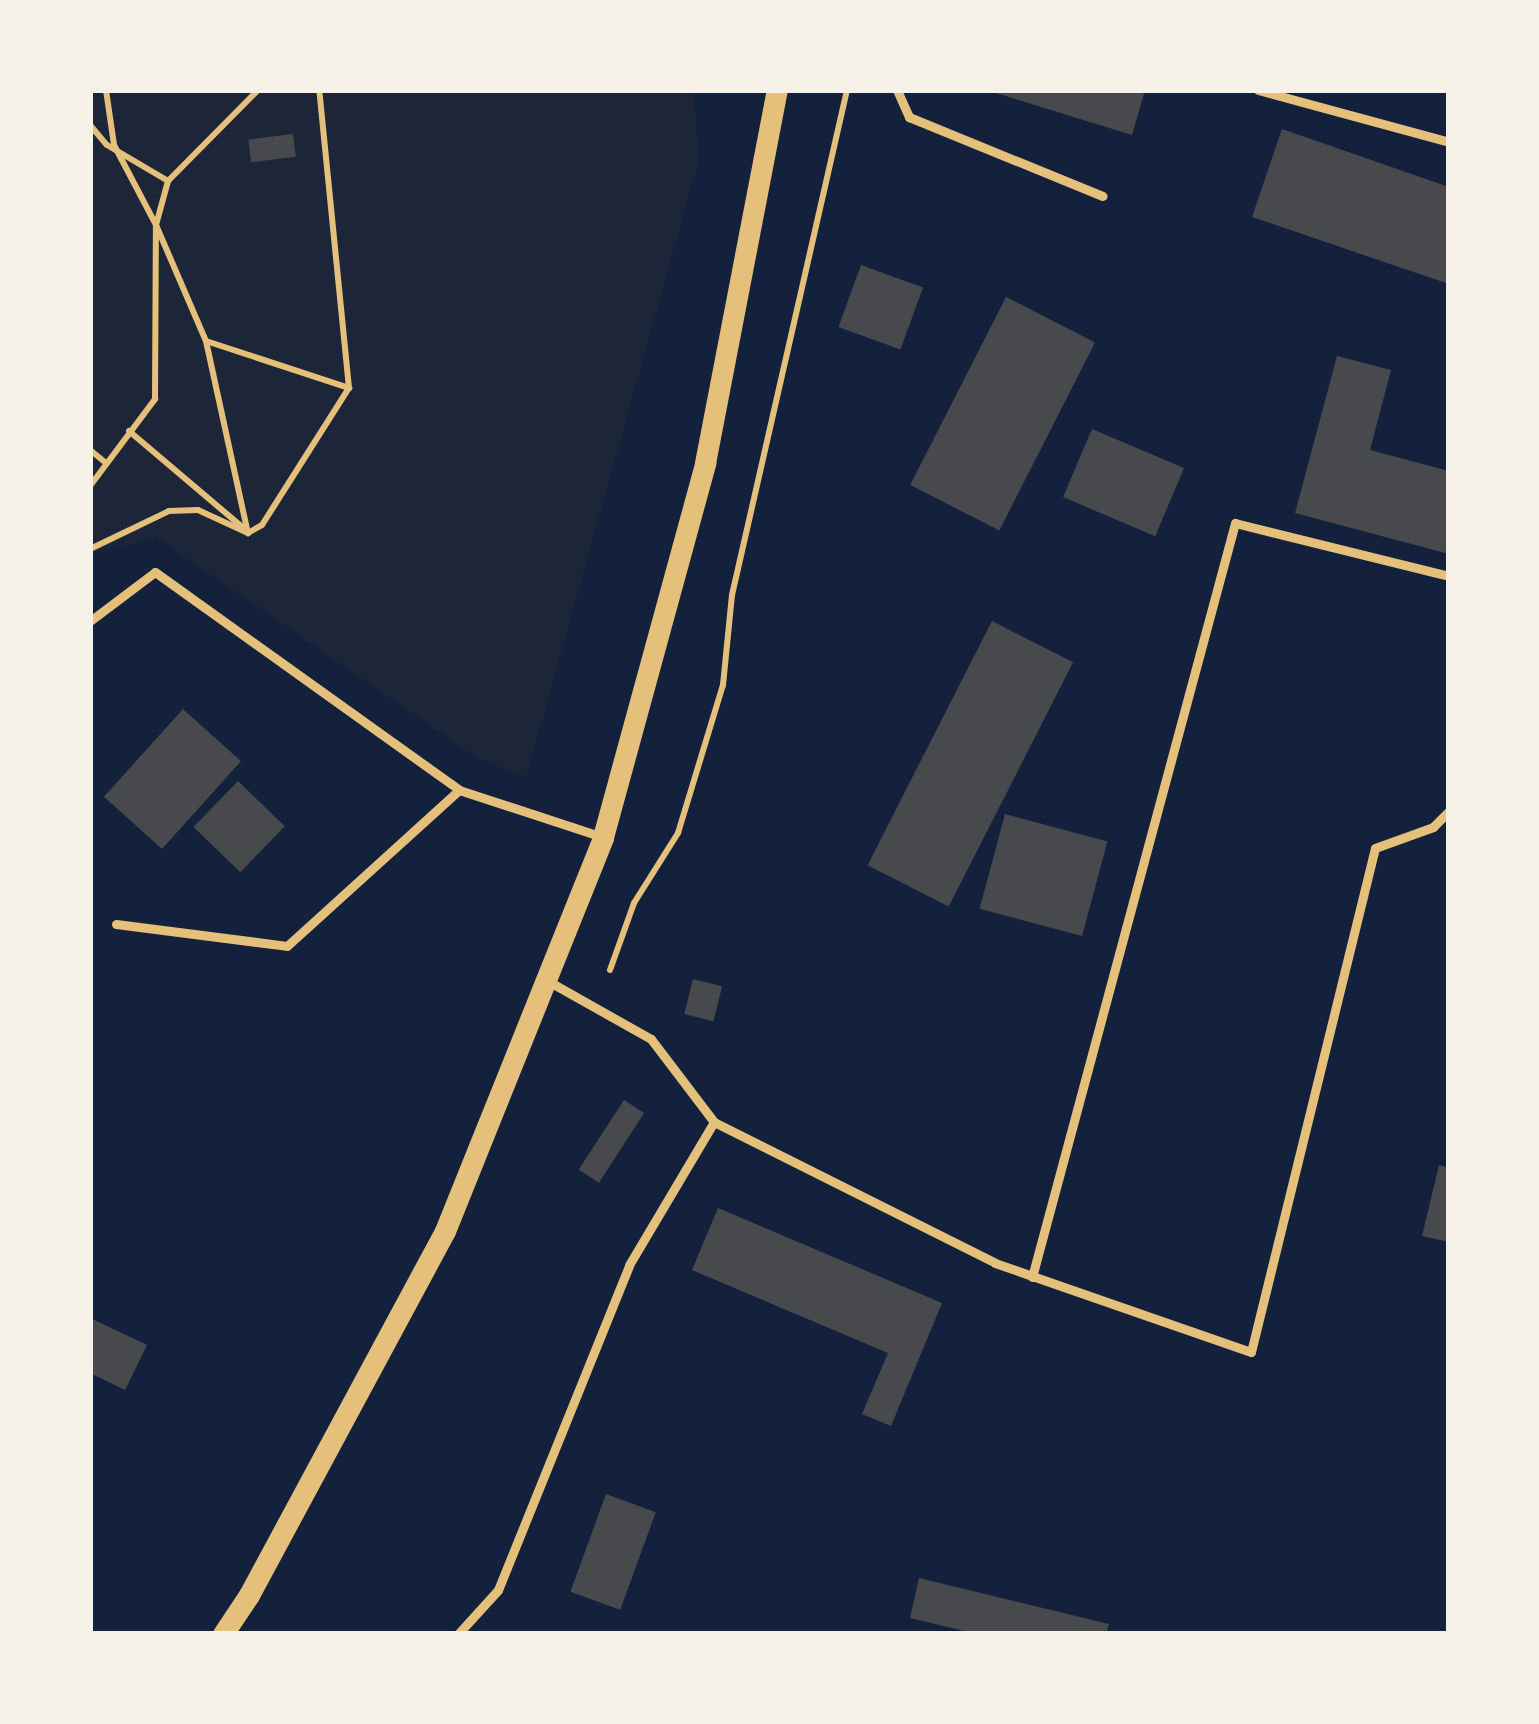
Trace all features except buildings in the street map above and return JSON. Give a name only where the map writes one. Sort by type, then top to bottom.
[{"type":"street","points":[[223,1634],[249,1595],[446,1231],[603,837],[705,463],[770,97]]},
{"type":"lane","points":[[897,90],[909,117],[1103,196]]},
{"type":"lane","points":[[1258,90],[1449,142]]},
{"type":"lane","points":[[1032,1276],[1234,523],[1449,576]]},
{"type":"lane","points":[[90,621],[155,572],[460,790],[603,837]]},
{"type":"lane","points":[[116,924],[287,946],[460,790]]},
{"type":"lane","points":[[547,981],[651,1040],[714,1122],[995,1263],[1251,1352],[1376,848],[1433,826],[1449,812]]},
{"type":"lane","points":[[464,1633],[498,1590],[629,1265],[714,1122]]},
{"type":"path","points":[[106,90],[114,145],[156,225],[206,341],[248,533]]},
{"type":"path","points":[[90,486],[155,399],[156,225],[168,181],[258,90]]},
{"type":"path","points":[[248,533],[262,525],[349,388],[319,90]]},
{"type":"path","points":[[610,970],[634,903],[678,832],[723,685],[732,596],[847,90]]},
{"type":"path","points":[[90,125],[106,145],[114,145],[168,181]]},
{"type":"path","points":[[206,341],[349,388]]},
{"type":"path","points":[[129,431],[248,533]]},
{"type":"path","points":[[90,450],[106,463]]},
{"type":"path","points":[[90,549],[169,511],[198,510],[248,533]]},
{"type":"shaded area","points":[[90,90],[693,90],[699,159],[526,778],[476,757],[157,538],[90,553]]}]
